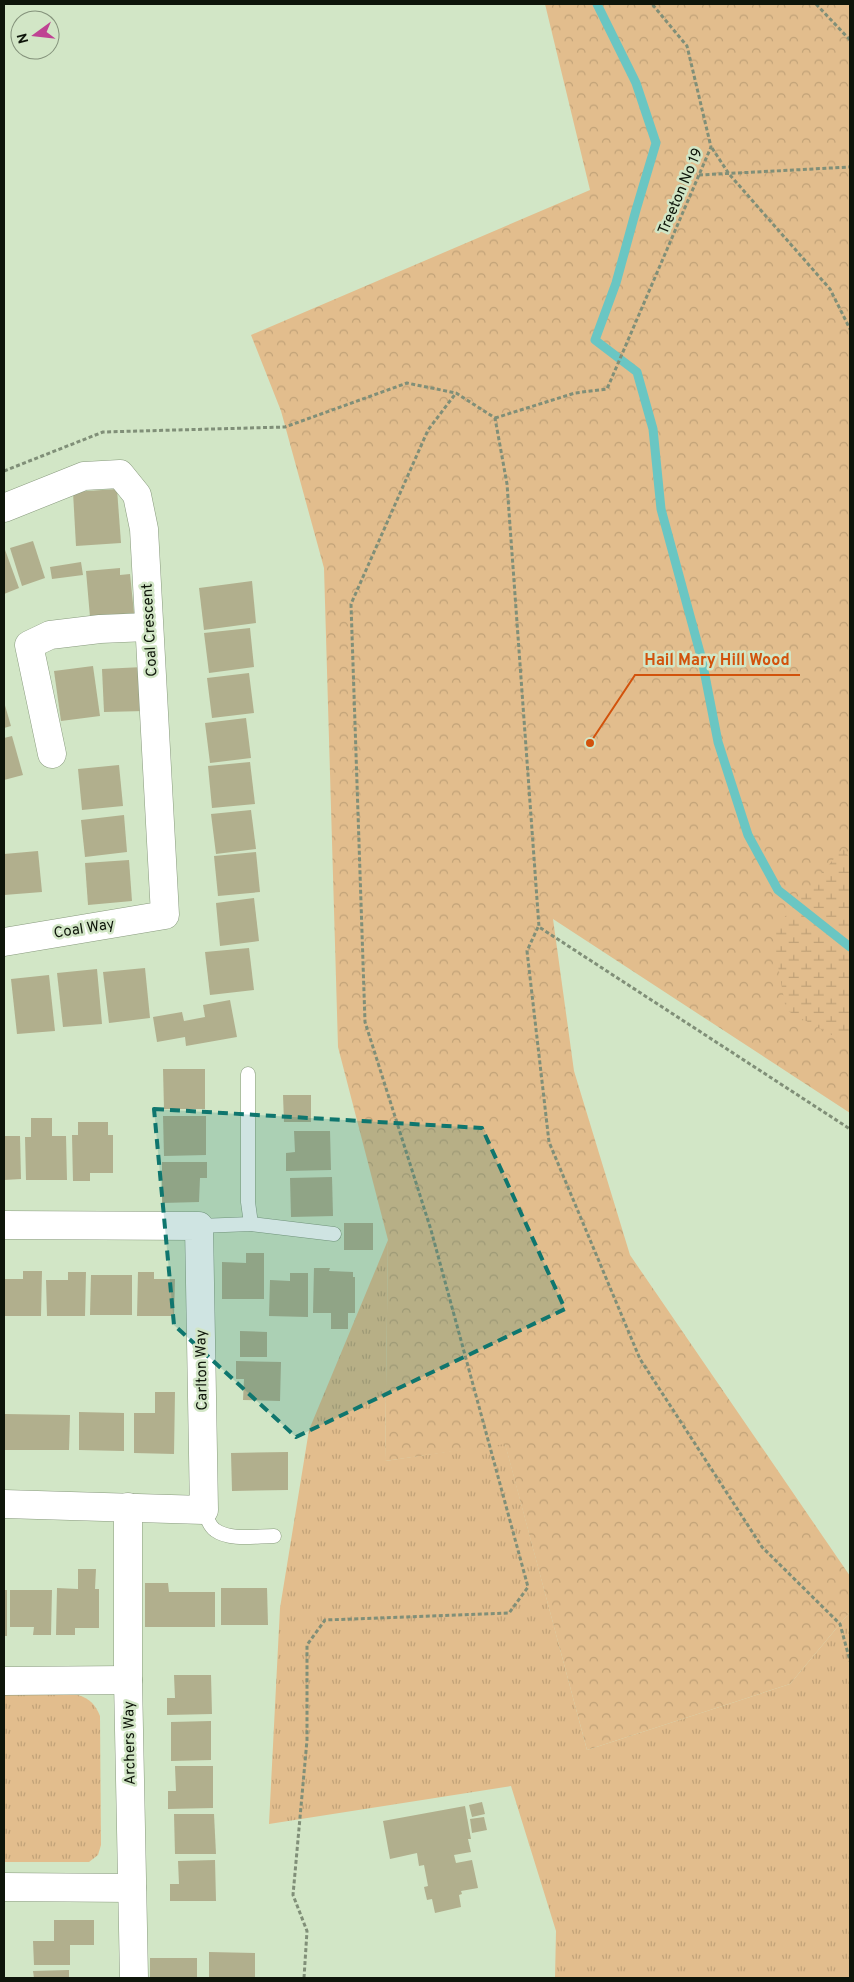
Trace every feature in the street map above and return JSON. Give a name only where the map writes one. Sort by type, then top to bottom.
[{"type":"street","name":"Coal Crescent","points":[[4,508],[84,476],[120,474],[137,495],[144,529],[165,915]]},
{"type":"street","points":[[52,754],[29,645],[50,635],[148,627]]},
{"type":"street","name":"Coal Way","points":[[4,942],[165,915]]},
{"type":"street","points":[[4,1225],[199,1226]]},
{"type":"street","name":"Carlton Way","points":[[199,1226],[204,1510]]},
{"type":"street","points":[[4,1504],[204,1510]]},
{"type":"street","name":"Archers Way","points":[[128,1507],[128,1680],[134,1978]]},
{"type":"street","points":[[4,1681],[128,1680]]},
{"type":"street","points":[[4,1887],[132,1888]]},
{"type":"lane","points":[[248,1074],[248,1202],[251,1224]]},
{"type":"lane","points":[[199,1226],[251,1224],[334,1234]]},
{"type":"lane","points":[[204,1510],[214,1530],[223,1534],[231,1536],[274,1536]]},
{"type":"path","name":"Treeton No 19","points":[[495,418],[575,393],[607,389],[711,147],[687,46],[652,4]]},
{"type":"path","points":[[816,4],[850,40]]},
{"type":"path","points":[[711,147],[729,174],[830,289],[850,329]]},
{"type":"path","points":[[699,175],[850,167]]},
{"type":"path","points":[[4,471],[102,432],[285,427],[407,383],[456,394],[495,418],[507,484],[539,927],[527,951],[549,1142],[640,1358],[762,1547],[840,1624],[850,1661]]},
{"type":"path","points":[[304,1978],[307,1931],[293,1895],[307,1740],[307,1645],[325,1620],[509,1612],[528,1587],[431,1230],[365,1022],[351,604],[428,430],[456,394]]},
{"type":"path","points":[[539,927],[850,1129]]},
{"type":"highlighted area","points":[[154,1109],[482,1128],[565,1309],[296,1437],[174,1325]]},
{"type":"green space","points":[[545,4],[850,4],[850,1113],[553,919],[574,1071],[630,1255],[850,1576],[850,1612],[790,1684],[587,1750],[505,1444],[385,1461],[388,1240],[338,1047],[324,568],[281,411],[251,335],[590,190]]},
{"type":"green space","points":[[843,848],[850,859],[850,1045],[786,1010],[772,932]]},
{"type":"green space","points":[[388,1240],[385,1461],[505,1443],[587,1750],[790,1684],[850,1612],[850,1978],[555,1978],[556,1931],[511,1786],[269,1824],[280,1608],[309,1430]]},
{"type":"green space","points":[[4,1695],[78,1695],[92,1702],[98,1712],[100,1716],[101,1845],[98,1855],[89,1862],[4,1862]]},
{"type":"building","points":[[117,489],[121,543],[76,546],[73,492]]},
{"type":"building","points":[[33,541],[45,578],[22,586],[10,548]]},
{"type":"building","points":[[4,547],[19,588],[4,594]]},
{"type":"building","points":[[81,562],[83,575],[52,579],[50,567]]},
{"type":"building","points":[[120,568],[120,575],[130,574],[134,613],[90,617],[86,571]]},
{"type":"building","points":[[252,581],[256,623],[204,630],[199,588]]},
{"type":"building","points":[[250,628],[254,667],[209,673],[204,633]]},
{"type":"building","points":[[93,666],[100,716],[61,721],[54,671]]},
{"type":"building","points":[[143,667],[145,711],[104,712],[102,669]]},
{"type":"building","points":[[249,673],[254,713],[212,718],[207,678]]},
{"type":"building","points":[[4,702],[11,726],[4,728]]},
{"type":"building","points":[[246,718],[251,758],[210,763],[205,723]]},
{"type":"building","points":[[12,736],[23,775],[4,780],[4,738]]},
{"type":"building","points":[[250,762],[255,804],[212,808],[208,766]]},
{"type":"building","points":[[119,765],[123,806],[82,810],[78,769]]},
{"type":"building","points":[[251,810],[256,849],[216,854],[211,814]]},
{"type":"building","points":[[124,815],[127,852],[85,857],[81,820]]},
{"type":"building","points":[[38,851],[42,892],[4,895],[4,854]]},
{"type":"building","points":[[256,852],[260,892],[218,896],[214,856]]},
{"type":"building","points":[[129,860],[132,901],[88,905],[85,863]]},
{"type":"building","points":[[254,898],[259,941],[220,946],[216,903]]},
{"type":"building","points":[[249,948],[254,990],[210,995],[205,952]]},
{"type":"building","points":[[145,968],[150,1018],[109,1023],[103,972]]},
{"type":"building","points":[[97,969],[102,1024],[63,1027],[57,973]]},
{"type":"building","points":[[49,975],[55,1031],[17,1034],[11,979]]},
{"type":"building","points":[[230,1000],[237,1037],[186,1046],[185,1037],[157,1042],[153,1017],[182,1012],[184,1021],[205,1017],[203,1005]]},
{"type":"building","points":[[163,1069],[205,1069],[205,1109],[164,1109]]},
{"type":"building","points":[[283,1095],[311,1095],[311,1122],[284,1122]]},
{"type":"building","points":[[163,1116],[206,1116],[206,1155],[164,1156]]},
{"type":"building","points":[[31,1118],[52,1118],[52,1136],[66,1136],[67,1180],[26,1180],[25,1137],[31,1137]]},
{"type":"building","points":[[78,1122],[108,1122],[108,1135],[113,1135],[113,1173],[90,1173],[90,1181],[73,1181],[72,1135],[78,1135]]},
{"type":"building","points":[[294,1131],[330,1131],[331,1170],[286,1171],[286,1153],[295,1152]]},
{"type":"building","points":[[4,1136],[20,1136],[21,1179],[4,1180]]},
{"type":"building","points":[[162,1162],[207,1162],[207,1178],[200,1178],[199,1202],[162,1203]]},
{"type":"building","points":[[332,1177],[333,1216],[291,1217],[290,1178]]},
{"type":"building","points":[[344,1223],[373,1223],[373,1250],[344,1250]]},
{"type":"building","points":[[246,1253],[264,1253],[264,1299],[222,1299],[222,1262],[246,1263]]},
{"type":"building","points":[[314,1268],[330,1268],[329,1271],[353,1272],[353,1277],[355,1277],[355,1313],[348,1313],[348,1329],[331,1329],[331,1313],[313,1313]]},
{"type":"building","points":[[23,1271],[42,1271],[41,1316],[4,1316],[4,1279],[23,1279]]},
{"type":"building","points":[[68,1272],[86,1272],[85,1316],[47,1316],[46,1280],[68,1280]]},
{"type":"building","points":[[138,1272],[154,1272],[154,1279],[175,1279],[174,1316],[137,1316]]},
{"type":"building","points":[[290,1273],[308,1273],[308,1317],[269,1316],[270,1280],[290,1281]]},
{"type":"building","points":[[91,1275],[132,1275],[132,1315],[90,1315]]},
{"type":"building","points":[[240,1331],[267,1332],[267,1357],[240,1357]]},
{"type":"building","points":[[236,1361],[281,1362],[280,1401],[243,1400],[244,1379],[236,1379]]},
{"type":"building","points":[[155,1392],[175,1392],[174,1454],[134,1453],[134,1413],[155,1413]]},
{"type":"building","points":[[79,1412],[124,1413],[124,1451],[79,1450]]},
{"type":"building","points":[[4,1414],[70,1415],[69,1450],[4,1450]]},
{"type":"building","points":[[288,1452],[288,1490],[232,1491],[231,1453]]},
{"type":"building","points":[[78,1569],[96,1569],[95,1589],[99,1589],[99,1628],[75,1628],[75,1635],[56,1635],[57,1588],[78,1589]]},
{"type":"building","points":[[145,1583],[168,1583],[169,1592],[215,1592],[215,1627],[145,1627]]},
{"type":"building","points":[[221,1588],[267,1588],[268,1625],[221,1625]]},
{"type":"building","points":[[4,1590],[7,1590],[7,1636],[4,1636]]},
{"type":"building","points":[[10,1590],[52,1590],[51,1635],[33,1635],[34,1627],[10,1627]]},
{"type":"building","points":[[174,1675],[211,1675],[212,1714],[167,1715],[167,1698],[175,1698]]},
{"type":"building","points":[[211,1721],[211,1760],[171,1761],[171,1722]]},
{"type":"building","points":[[175,1766],[213,1766],[213,1808],[168,1809],[168,1791],[176,1791]]},
{"type":"building","points":[[482,1802],[485,1814],[472,1817],[469,1805]]},
{"type":"building","points":[[465,1806],[471,1839],[468,1839],[471,1852],[454,1855],[456,1863],[472,1860],[478,1888],[461,1891],[462,1894],[459,1895],[461,1907],[435,1913],[432,1899],[427,1900],[424,1887],[428,1886],[424,1865],[419,1866],[417,1853],[390,1859],[383,1821]]},
{"type":"building","points":[[174,1814],[214,1814],[216,1854],[175,1854]]},
{"type":"building","points":[[484,1817],[487,1830],[472,1833],[470,1819]]},
{"type":"building","points":[[215,1860],[216,1901],[170,1901],[170,1884],[179,1884],[178,1861]]},
{"type":"building","points":[[54,1920],[94,1920],[94,1945],[70,1945],[70,1965],[34,1965],[33,1941],[54,1941]]},
{"type":"building","points":[[209,1952],[255,1953],[255,1978],[209,1978]]},
{"type":"building","points":[[150,1958],[197,1958],[197,1978],[150,1978]]},
{"type":"building","points":[[69,1970],[69,1978],[34,1978],[33,1971]]},
{"type":"waterway","points":[[597,4],[636,83],[656,143],[616,283],[595,340],[637,372],[653,429],[661,509],[702,660],[718,742],[748,835],[778,890],[850,947]]},
{"type":"place","name":"Hail Mary Hill Wood","points":[[590,743]]}]
